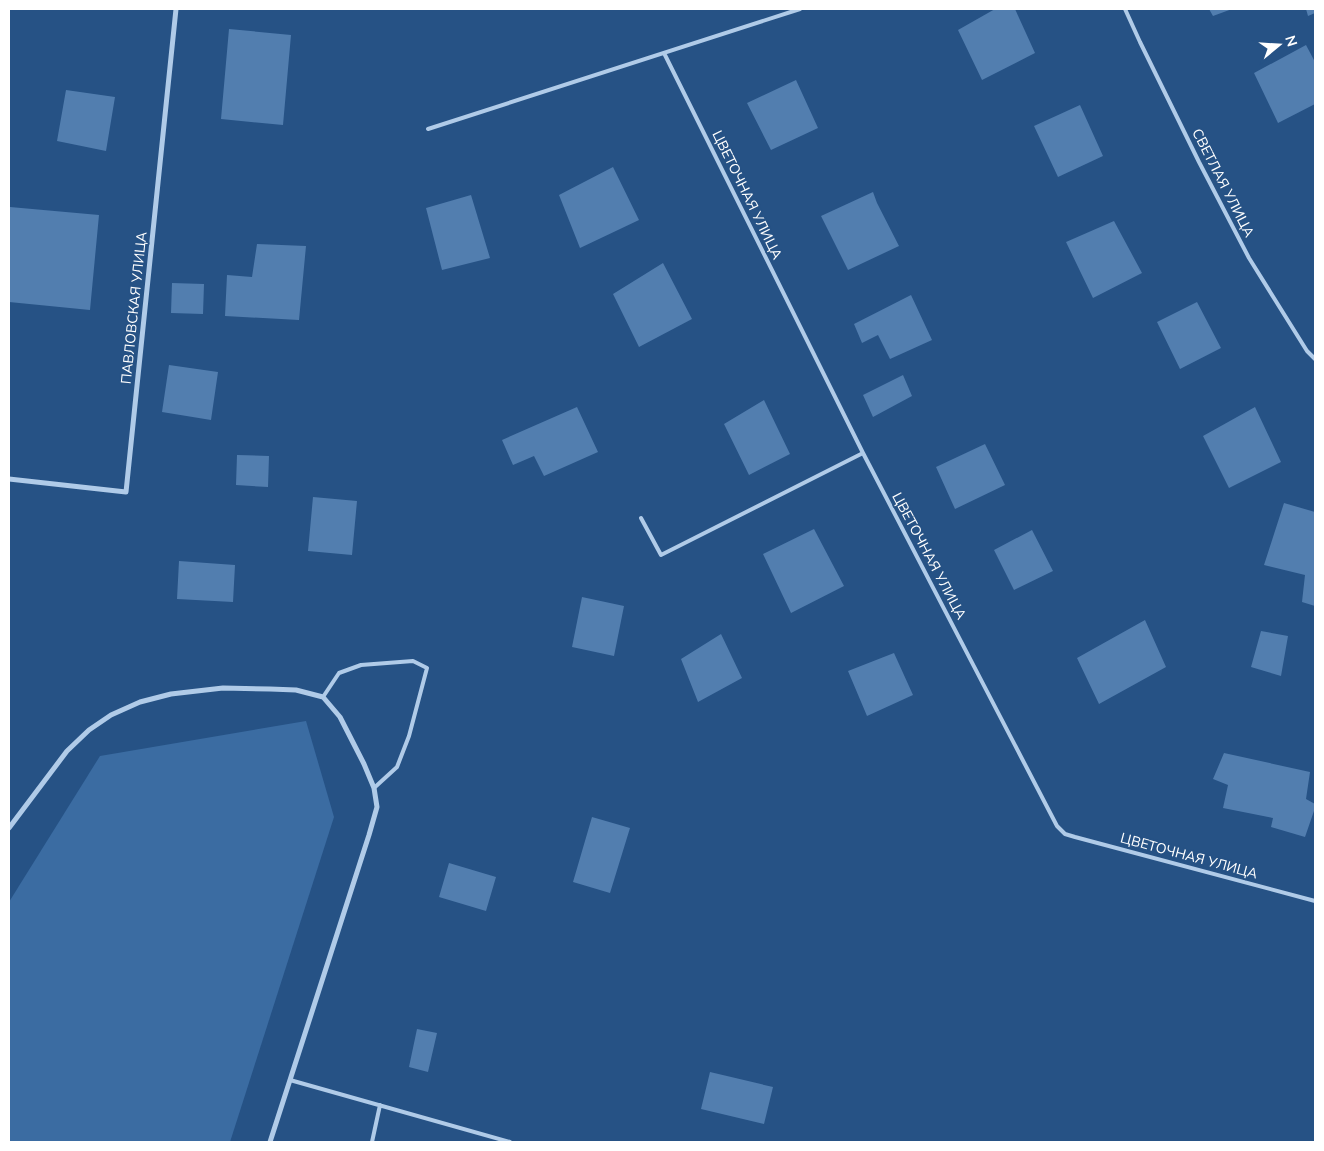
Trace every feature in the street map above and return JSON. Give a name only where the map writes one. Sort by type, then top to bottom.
[{"type":"street","name":"ПАВЛОВСКАЯ УЛИЦА","points":[[9,479],[126,492],[176,9]]},
{"type":"street","points":[[9,828],[66,752],[89,730],[112,715],[140,702],[171,694],[223,688],[270,688],[296,690],[323,697],[340,716],[374,788],[377,806],[270,1142]]},
{"type":"lane","points":[[428,128],[800,9]]},
{"type":"lane","name":"СВЕТЛАЯ УЛИЦА","points":[[1125,9],[1178,119],[1249,258],[1307,351],[1315,359]]},
{"type":"lane","name":"ЦВЕТОЧНАЯ УЛИЦА","points":[[664,53],[862,453],[1057,826],[1065,834],[1075,837],[1315,901]]},
{"type":"lane","points":[[641,518],[661,555],[862,453]]},
{"type":"lane","points":[[323,697],[339,673],[361,665],[413,661],[427,668],[409,736],[397,767],[374,788]]},
{"type":"lane","points":[[290,1080],[510,1142]]},
{"type":"lane","points":[[372,1142],[380,1106]]},
{"type":"shaded area","points":[[306,721],[334,817],[230,1142],[9,1142],[9,902],[100,756]]},
{"type":"building","points":[[995,9],[1015,9],[1035,53],[982,80],[958,30]]},
{"type":"building","points":[[1209,9],[1232,9],[1213,16]]},
{"type":"building","points":[[1306,9],[1315,9],[1315,13],[1308,16]]},
{"type":"building","points":[[229,29],[291,35],[283,125],[221,119]]},
{"type":"building","points":[[1306,45],[1315,62],[1315,104],[1278,123],[1254,73]]},
{"type":"building","points":[[796,80],[818,128],[771,150],[747,103]]},
{"type":"building","points":[[66,90],[115,97],[106,151],[57,141]]},
{"type":"building","points":[[1080,105],[1103,156],[1058,177],[1034,126]]},
{"type":"building","points":[[613,167],[639,220],[580,248],[559,195]]},
{"type":"building","points":[[873,192],[899,246],[848,270],[821,216]]},
{"type":"building","points":[[471,195],[490,258],[442,270],[426,208]]},
{"type":"building","points":[[10,207],[99,215],[90,310],[9,302]]},
{"type":"building","points":[[1114,221],[1142,273],[1093,298],[1066,242]]},
{"type":"building","points":[[257,244],[306,246],[299,320],[225,316],[227,275],[252,277]]},
{"type":"building","points":[[663,263],[692,319],[639,347],[613,294]]},
{"type":"building","points":[[172,283],[204,284],[203,314],[171,313]]},
{"type":"building","points":[[911,295],[932,340],[890,359],[878,335],[862,343],[854,324]]},
{"type":"building","points":[[1197,302],[1221,348],[1180,369],[1157,322]]},
{"type":"building","points":[[169,365],[218,372],[211,420],[162,412]]},
{"type":"building","points":[[903,375],[912,396],[873,417],[863,395]]},
{"type":"building","points":[[764,400],[790,454],[749,475],[724,424]]},
{"type":"building","points":[[577,407],[598,452],[544,476],[534,456],[513,465],[502,440]]},
{"type":"building","points":[[1255,407],[1281,462],[1229,488],[1203,436]]},
{"type":"building","points":[[985,444],[1005,485],[955,509],[936,467]]},
{"type":"building","points":[[237,455],[269,456],[268,487],[236,485]]},
{"type":"building","points":[[313,497],[357,501],[352,555],[308,551]]},
{"type":"building","points":[[1284,503],[1315,512],[1315,606],[1302,602],[1305,575],[1264,565]]},
{"type":"building","points":[[814,529],[844,586],[791,613],[763,554]]},
{"type":"building","points":[[1032,530],[1053,571],[1014,590],[994,550]]},
{"type":"building","points":[[179,561],[235,565],[233,602],[177,599]]},
{"type":"building","points":[[582,597],[624,606],[614,656],[572,647]]},
{"type":"building","points":[[1145,620],[1166,667],[1099,704],[1077,658]]},
{"type":"building","points":[[1261,631],[1288,636],[1281,676],[1251,667]]},
{"type":"building","points":[[721,634],[742,678],[698,702],[681,659]]},
{"type":"building","points":[[894,653],[913,695],[867,716],[848,671]]},
{"type":"building","points":[[1224,753],[1310,772],[1306,799],[1315,804],[1315,808],[1305,837],[1271,827],[1273,818],[1223,808],[1228,785],[1213,779]]},
{"type":"building","points":[[592,817],[630,828],[610,893],[573,882]]},
{"type":"building","points":[[449,863],[496,877],[486,911],[439,897]]},
{"type":"building","points":[[417,1029],[437,1033],[428,1072],[409,1067]]},
{"type":"building","points":[[710,1072],[773,1087],[764,1124],[701,1109]]}]
